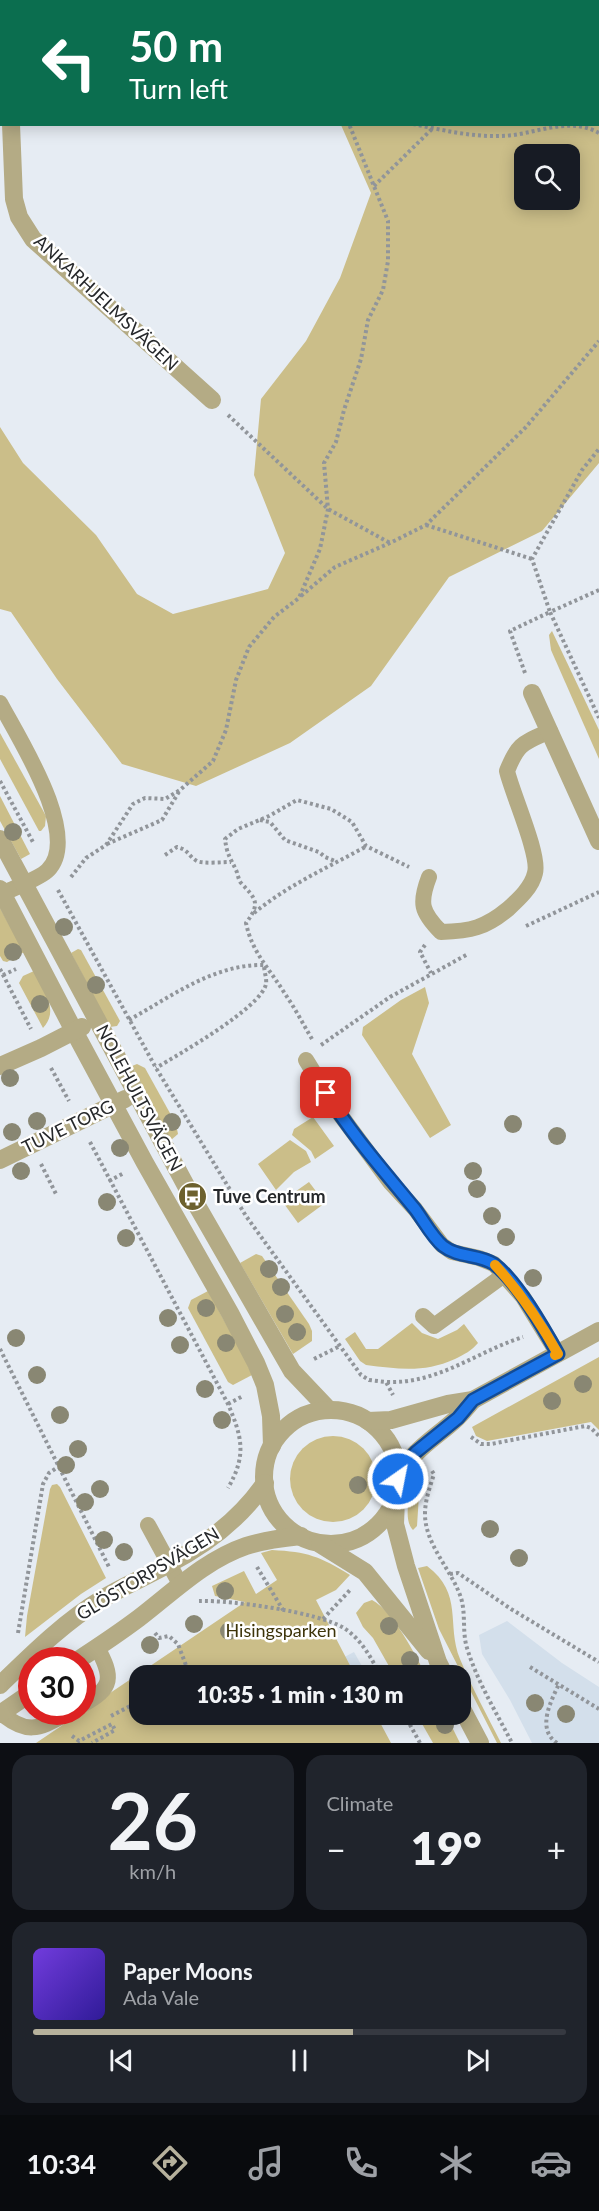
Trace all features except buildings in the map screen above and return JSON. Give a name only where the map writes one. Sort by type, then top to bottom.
[{"type":"street","name":"ANKARHJELMSVÄGEN","points":[[11,126],[14,199],[19,218],[33,238],[212,400]]},
{"type":"street","points":[[532,693],[599,842]]},
{"type":"street","name":"NOLEHULTSVÄGEN","points":[[0,839],[192,1197],[292,1371],[328,1410]]},
{"type":"street","name":"NOLEHULTSVÄGEN","points":[[1,891],[74,1031],[256,1363],[265,1385],[271,1416],[272,1446]]},
{"type":"street","points":[[0,1066],[96,1020]]},
{"type":"street","name":"TUVE TORG","points":[[0,1160],[136,1093]]},
{"type":"street","points":[[368,1421],[404,1417],[448,1404],[473,1400],[599,1331]]},
{"type":"street","points":[[307,1539],[340,1543],[366,1534],[388,1512],[405,1464],[420,1448],[458,1418],[473,1400]]},
{"type":"street","name":"NOLEHULTSVÄGEN","points":[[438,1665],[377,1584],[365,1572],[307,1539],[280,1519],[267,1496],[265,1483],[267,1458],[272,1446],[288,1426],[299,1419],[318,1411],[349,1412],[368,1421],[389,1443],[397,1462],[395,1524],[406,1566],[440,1665]]},
{"type":"street","name":"GLÖSTORPSVÄGEN","points":[[0,1685],[71,1619],[120,1589],[170,1564],[231,1524],[265,1483]]},
{"type":"street","name":"GLÖSTORPSVÄGEN","points":[[97,1647],[139,1618],[180,1584],[218,1560],[245,1547],[272,1540],[307,1539]]},
{"type":"street","points":[[0,1714],[18,1702]]},
{"type":"street","points":[[471,1725],[480,1743]]},
{"type":"lane","points":[[0,703],[46,788],[53,809],[58,844],[57,854],[48,870],[24,883],[1,891]]},
{"type":"lane","points":[[429,877],[422,895],[426,916],[441,932],[468,931],[495,920],[523,896],[536,872],[534,854],[507,771],[515,752],[528,740],[550,731]]},
{"type":"lane","points":[[306,1060],[336,1109],[390,1182],[415,1209],[442,1245],[452,1252],[494,1264],[523,1297],[558,1354]]},
{"type":"lane","points":[[423,1316],[434,1326],[504,1275]]},
{"type":"lane","points":[[148,1525],[180,1584]]},
{"type":"lane","points":[[96,1697],[108,1685],[109,1674],[97,1647]]},
{"type":"lane","points":[[0,1714],[20,1727],[46,1725]]},
{"type":"path","points":[[299,598],[320,549],[328,509],[324,463],[336,442],[361,359],[368,320],[383,290],[388,261],[388,221],[350,126]]},
{"type":"path","points":[[423,126],[470,134],[502,136],[568,126]]},
{"type":"path","points":[[578,126],[599,133]]},
{"type":"path","points":[[374,186],[433,128]]},
{"type":"path","points":[[106,845],[133,804],[145,798],[165,799],[180,790],[213,761],[226,730],[236,680],[249,647],[274,617],[335,567],[426,525],[526,427],[599,341]]},
{"type":"path","points":[[212,400],[328,509],[390,543]]},
{"type":"path","points":[[599,449],[582,470],[532,558],[550,612],[599,718]]},
{"type":"path","points":[[426,525],[532,558]]},
{"type":"path","points":[[532,693],[510,631],[599,590]]},
{"type":"path","points":[[0,781],[156,1068],[246,1216],[361,1376],[369,1380],[386,1382],[421,1379],[446,1372],[511,1341],[546,1332]]},
{"type":"path","points":[[57,887],[75,875],[86,858],[106,845],[162,820],[180,790]]},
{"type":"path","points":[[253,914],[255,900],[249,889],[240,882],[227,856],[225,839],[238,829],[297,800],[331,809],[352,822],[366,846],[429,877]]},
{"type":"path","points":[[260,820],[270,822],[285,840],[319,852],[337,862]]},
{"type":"path","points":[[366,846],[323,867],[271,899],[246,923],[249,937],[264,966],[285,994],[318,1047],[390,997],[446,965]]},
{"type":"path","points":[[165,855],[177,847],[186,849],[195,860],[202,862],[231,862]]},
{"type":"path","points":[[544,917],[599,892]]},
{"type":"path","points":[[420,952],[431,973]]},
{"type":"path","points":[[129,1020],[219,971],[244,965],[264,966]]},
{"type":"path","points":[[156,1068],[256,1002],[266,984],[264,966]]},
{"type":"path","points":[[0,969],[228,1404],[239,1430],[240,1464],[229,1487],[220,1497],[221,1507],[231,1524]]},
{"type":"path","points":[[30,1145],[57,1197]]},
{"type":"path","points":[[0,1349],[120,1589]]},
{"type":"path","points":[[386,1382],[404,1417]]},
{"type":"path","points":[[469,1435],[475,1442],[492,1444],[585,1426],[591,1428],[599,1436]]},
{"type":"path","points":[[420,1448],[434,1474]]},
{"type":"path","points":[[436,1466],[425,1515],[430,1539],[450,1574],[464,1609],[466,1646],[484,1691],[512,1743]]},
{"type":"path","points":[[16,1643],[43,1484],[49,1473],[58,1467]]},
{"type":"path","points":[[245,1547],[283,1610]]},
{"type":"path","points":[[450,1574],[458,1573],[599,1662]]},
{"type":"path","points":[[190,1602],[207,1601],[283,1610],[323,1619],[344,1628],[364,1646],[375,1665]]},
{"type":"path","points":[[139,1618],[145,1628],[150,1625],[159,1638],[169,1636],[178,1644],[186,1665]]},
{"type":"path","points":[[530,1667],[599,1709]]},
{"type":"path","points":[[557,1743],[549,1734],[546,1717],[559,1684]]},
{"type":"path","points":[[110,1716],[129,1706]]},
{"type":"path","points":[[81,1732],[72,1737],[79,1741],[112,1724],[116,1730],[92,1743]]},
{"type":"path","points":[[410,1725],[420,1743]]},
{"type":"shaded area","points":[[507,1621],[562,1663],[599,1687],[599,1743],[532,1743],[510,1700],[482,1654],[479,1635]]},
{"type":"shaded area","points":[[354,1652],[361,1665],[329,1665]]},
{"type":"green space","points":[[341,126],[599,126],[599,463],[542,531],[449,577],[371,686],[290,743],[196,786],[122,764],[57,679],[11,612],[0,609],[0,427],[23,463],[96,535],[137,594],[173,614],[268,589],[285,553],[254,475],[261,399],[306,341],[340,278],[371,193]]},
{"type":"green space","points":[[552,631],[599,730],[599,759],[551,650],[549,635]]},
{"type":"green space","points":[[0,733],[46,816],[45,826],[41,831],[0,759]]},
{"type":"green space","points":[[0,796],[30,854],[21,859],[0,821]]},
{"type":"green space","points":[[0,908],[24,952],[7,962],[3,961],[0,956]]},
{"type":"green space","points":[[78,949],[81,950],[120,1021],[117,1026],[110,1027],[71,953]]},
{"type":"green space","points":[[34,971],[50,1007],[48,1021],[43,1028],[19,983],[23,976]]},
{"type":"green space","points":[[425,987],[429,1003],[412,1054],[451,1125],[430,1138],[362,1035],[363,1027],[401,1000]]},
{"type":"green space","points":[[137,1064],[145,1068],[176,1124],[178,1134],[171,1140],[132,1066]]},
{"type":"green space","points":[[313,1117],[334,1146],[315,1159],[311,1151],[292,1135],[294,1129]]},
{"type":"green space","points":[[290,1140],[306,1151],[311,1162],[294,1172],[276,1190],[258,1164]]},
{"type":"green space","points":[[309,1182],[325,1203],[298,1223],[282,1201]]},
{"type":"green space","points":[[256,1254],[262,1256],[312,1331],[312,1341],[293,1354],[240,1263]]},
{"type":"green space","points":[[208,1291],[252,1375],[233,1385],[228,1382],[188,1308],[191,1300]]},
{"type":"green space","points":[[412,1323],[422,1333],[438,1339],[464,1324],[478,1343],[465,1354],[444,1363],[422,1368],[400,1369],[366,1365],[360,1361],[345,1339],[355,1332],[366,1349],[378,1349]]},
{"type":"green space","points":[[599,1357],[599,1430],[591,1422],[487,1441],[476,1436],[472,1427]]},
{"type":"green space","points":[[333,1436],[349,1440],[363,1449],[372,1463],[376,1479],[372,1495],[363,1509],[349,1518],[333,1522],[317,1518],[303,1509],[294,1495],[290,1479],[294,1463],[303,1449],[317,1440]]},
{"type":"green space","points":[[418,1476],[422,1482],[417,1526],[413,1530],[408,1519],[408,1511],[412,1488]]},
{"type":"green space","points":[[57,1484],[106,1578],[25,1637],[50,1489],[52,1485]]},
{"type":"green space","name":"Hisingsparken","points":[[272,1550],[313,1556],[350,1575],[336,1590],[316,1600],[350,1665],[152,1665],[245,1602],[215,1596],[212,1586],[244,1571],[256,1594],[277,1580],[261,1553]]},
{"type":"green space","points":[[427,1566],[446,1587],[452,1610],[456,1646],[463,1665],[457,1665],[439,1629],[418,1568]]},
{"type":"green space","points":[[372,1600],[388,1614],[396,1623],[420,1665],[388,1665],[356,1613],[364,1603]]},
{"type":"green space","name":"Hisingsparken","points":[[129,1680],[129,1725],[381,1725],[391,1743],[36,1743],[63,1725],[96,1725],[96,1703]]},
{"type":"green space","points":[[471,1682],[501,1743],[497,1743],[471,1692]]},
{"type":"green space","points":[[423,1725],[451,1725],[460,1743],[433,1743]]},
{"type":"slow traffic","points":[[495,1265],[523,1297],[541,1324],[558,1354],[555,1355]]},
{"type":"place","name":"Tuve Centrum","points":[[192,1197]]},
{"type":"route","points":[[326,1093],[390,1182],[415,1209],[442,1245],[452,1252],[494,1264],[523,1297],[558,1354],[473,1400],[458,1418],[416,1452],[405,1464],[398,1479]]}]
